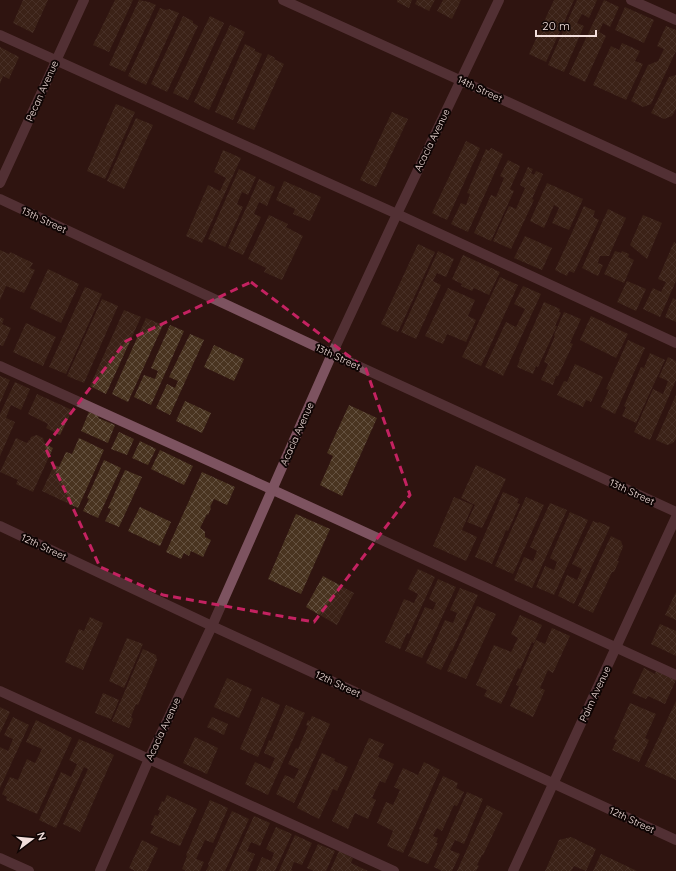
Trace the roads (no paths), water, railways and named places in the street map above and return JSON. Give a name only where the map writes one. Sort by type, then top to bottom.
[{"type":"street","name":"Pecan Avenue","points":[[0,183],[84,0]]},
{"type":"street","name":"14th Street","points":[[283,0],[676,179]]},
{"type":"street","name":"Acacia Avenue","points":[[100,871],[149,759],[212,626],[332,354],[499,0]]},
{"type":"street","points":[[631,0],[676,20]]},
{"type":"street","points":[[0,35],[676,342]]},
{"type":"street","name":"13th Street","points":[[0,199],[676,512]]},
{"type":"street","points":[[0,366],[676,675]]},
{"type":"street","name":"Palm Avenue","points":[[513,871],[676,517]]},
{"type":"street","name":"12th Street","points":[[0,526],[212,626],[676,840]]},
{"type":"street","points":[[0,691],[394,871]]},
{"type":"street","points":[[0,858],[29,871]]}]
